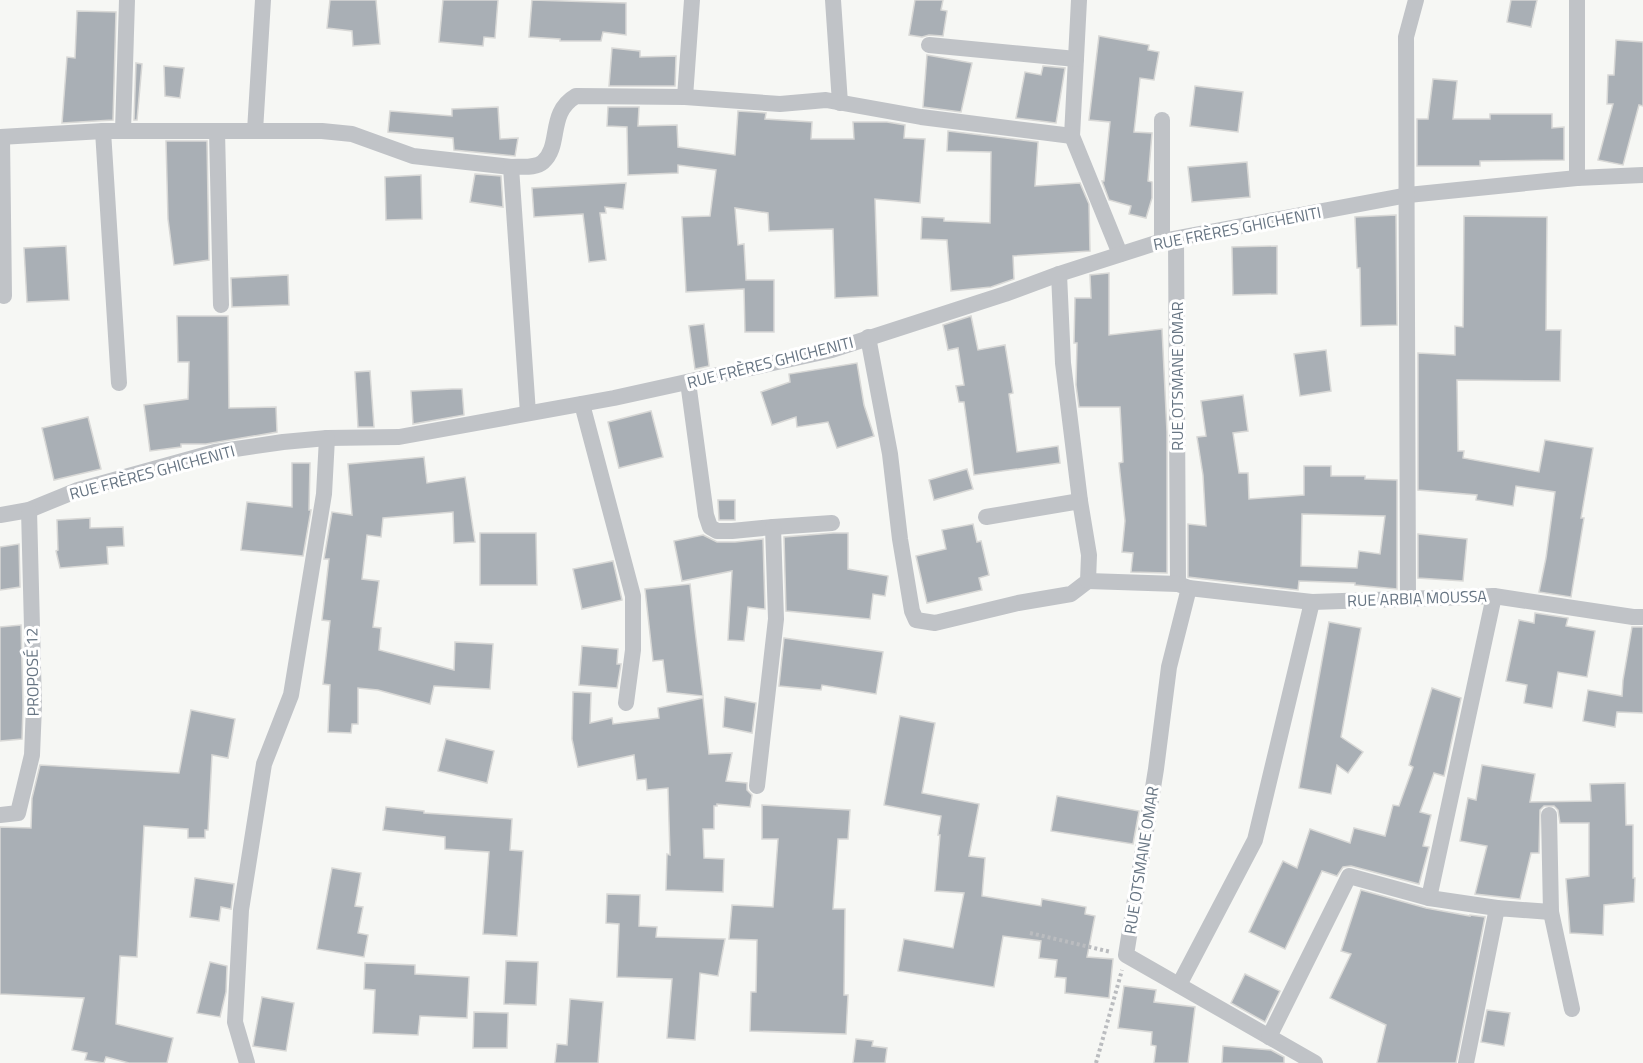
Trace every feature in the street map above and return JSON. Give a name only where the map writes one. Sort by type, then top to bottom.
[{"type":"street","points":[[123,131],[127,0]]},
{"type":"street","points":[[255,131],[263,0]]},
{"type":"street","points":[[685,97],[692,0]]},
{"type":"street","points":[[834,0],[840,103]]},
{"type":"street","points":[[1079,0],[1072,135],[1120,254]]},
{"type":"street","points":[[1408,598],[1406,37],[1416,0]]},
{"type":"street","points":[[1577,0],[1577,178]]},
{"type":"street","points":[[929,45],[1076,59]]},
{"type":"street","points":[[4,296],[1,137],[103,131],[322,131],[352,134],[413,156],[511,167],[534,166],[544,161],[550,150],[565,102],[576,96],[685,97],[780,104],[826,100],[921,117],[1072,135]]},
{"type":"street","name":"RUE OTSMANE OMAR","points":[[1162,120],[1184,586],[1169,667],[1156,769],[1126,955],[1315,1063]]},
{"type":"street","points":[[103,131],[118,383]]},
{"type":"street","points":[[217,131],[221,305]]},
{"type":"street","points":[[511,167],[528,413]]},
{"type":"street","name":"RUE FRÈRES GHICHENITI","points":[[0,515],[29,510],[78,490],[215,452],[327,438],[399,437],[582,404],[832,350],[1120,254],[1169,240],[1408,195],[1577,178],[1643,176]]},
{"type":"street","points":[[868,337],[890,454],[900,539],[912,611],[916,620],[934,623],[1018,603],[1071,594],[1088,581],[1089,555],[1063,363],[1059,274]]},
{"type":"street","points":[[688,381],[706,515],[710,527],[717,531],[732,531],[832,523]]},
{"type":"street","points":[[582,404],[633,596],[633,650],[626,703]]},
{"type":"street","points":[[247,1063],[235,1022],[241,910],[264,764],[291,695],[324,494],[327,438]]},
{"type":"street","points":[[986,517],[1080,501]]},
{"type":"street","name":"PROPOSÉ 12","points":[[0,815],[18,813],[32,755],[34,706],[29,510]]},
{"type":"street","points":[[757,786],[776,619],[773,526]]},
{"type":"street","name":"RUE ARBIA MOUSSA","points":[[1088,581],[1184,586],[1312,602],[1494,596],[1643,617]]},
{"type":"street","points":[[1429,898],[1494,596]]},
{"type":"street","points":[[1179,985],[1255,840],[1312,602]]},
{"type":"street","points":[[1548,815],[1551,912],[1572,1009]]},
{"type":"street","points":[[1269,1037],[1349,876],[1429,898],[1497,908],[1551,912]]},
{"type":"street","points":[[1466,1063],[1497,908]]},
{"type":"path","points":[[1030,933],[1126,955],[1095,1063]]},
{"type":"building","points":[[330,0],[376,0],[380,44],[353,46],[352,31],[327,28]]},
{"type":"building","points":[[443,0],[498,0],[495,38],[484,37],[483,46],[439,42]]},
{"type":"building","points":[[532,0],[626,3],[626,35],[603,32],[601,41],[560,41],[560,39],[529,37]]},
{"type":"building","points":[[915,0],[943,0],[941,10],[947,11],[943,36],[909,35]]},
{"type":"building","points":[[1511,0],[1537,0],[1531,27],[1507,22]]},
{"type":"building","points":[[77,11],[116,12],[113,120],[62,123],[67,57],[75,58]]},
{"type":"building","points":[[1099,36],[1149,45],[1148,50],[1159,52],[1154,80],[1140,78],[1134,132],[1152,133],[1148,181],[1152,182],[1152,198],[1146,218],[1129,214],[1131,206],[1109,200],[1102,181],[1104,181],[1110,122],[1089,120]]},
{"type":"building","points":[[1616,40],[1643,42],[1643,106],[1639,105],[1623,165],[1598,160],[1613,104],[1607,104],[1608,75],[1614,75]]},
{"type":"building","points":[[612,48],[640,51],[640,57],[676,56],[675,86],[609,86]]},
{"type":"building","points":[[927,55],[972,63],[961,112],[923,107]]},
{"type":"building","points":[[136,63],[142,64],[137,120],[134,120]]},
{"type":"building","points":[[164,66],[184,68],[180,98],[165,96]]},
{"type":"building","points":[[1043,66],[1065,68],[1056,123],[1016,118],[1025,72],[1041,75]]},
{"type":"building","points":[[1433,79],[1457,81],[1453,119],[1490,119],[1490,114],[1552,114],[1552,128],[1564,127],[1564,160],[1480,161],[1480,166],[1417,166],[1417,119],[1428,119]]},
{"type":"building","points":[[1195,86],[1243,92],[1238,132],[1190,126]]},
{"type":"building","points":[[498,107],[500,139],[518,138],[515,156],[454,150],[453,138],[388,132],[390,111],[452,116],[452,109]]},
{"type":"building","points":[[608,107],[639,107],[638,126],[677,125],[678,147],[735,155],[738,111],[766,113],[765,119],[812,122],[811,139],[854,139],[853,122],[887,122],[905,125],[904,138],[925,139],[920,203],[875,199],[878,296],[835,298],[833,229],[769,231],[768,213],[735,208],[738,245],[744,244],[746,280],[774,280],[774,332],[745,332],[744,289],[686,292],[682,217],[710,216],[716,170],[678,165],[678,173],[628,175],[627,127],[607,126]]},
{"type":"building","points":[[948,131],[1038,142],[1035,186],[1080,183],[1089,204],[1090,251],[1013,256],[1014,279],[991,287],[951,291],[947,240],[921,239],[922,217],[944,218],[944,221],[990,223],[991,152],[947,151]]},
{"type":"building","points":[[166,141],[207,141],[209,260],[174,265],[168,219]]},
{"type":"building","points":[[1247,162],[1250,197],[1192,202],[1188,167]]},
{"type":"building","points":[[475,174],[501,176],[503,207],[470,202]]},
{"type":"building","points":[[421,175],[422,219],[386,220],[385,177]]},
{"type":"building","points":[[626,183],[623,209],[605,207],[606,213],[600,213],[606,260],[589,262],[583,214],[534,217],[532,188]]},
{"type":"building","points":[[1396,215],[1397,325],[1361,326],[1360,268],[1357,268],[1355,217]]},
{"type":"building","points":[[1464,216],[1547,217],[1546,330],[1561,330],[1560,381],[1457,380],[1458,451],[1464,451],[1463,458],[1539,472],[1545,440],[1593,448],[1571,597],[1539,592],[1555,492],[1516,486],[1513,506],[1476,500],[1477,495],[1418,490],[1418,353],[1455,355],[1455,326],[1463,327]]},
{"type":"building","points":[[66,246],[69,300],[27,302],[24,248]]},
{"type":"building","points":[[1277,246],[1277,294],[1233,295],[1232,247]]},
{"type":"building","points":[[1109,273],[1109,335],[1162,329],[1167,432],[1167,573],[1131,572],[1133,553],[1122,552],[1125,521],[1119,463],[1123,462],[1120,407],[1079,407],[1076,385],[1077,343],[1074,343],[1075,298],[1091,298],[1090,275]]},
{"type":"building","points":[[288,275],[289,305],[232,307],[231,278]]},
{"type":"building","points":[[177,316],[228,316],[229,408],[276,407],[277,432],[206,444],[181,444],[181,447],[150,451],[144,405],[188,399],[189,362],[178,362]]},
{"type":"building","points":[[971,316],[978,350],[1005,345],[1013,393],[1009,394],[1017,452],[1058,446],[1060,463],[974,475],[964,402],[959,402],[956,386],[964,385],[958,348],[948,350],[943,325]]},
{"type":"building","points":[[704,324],[709,366],[695,369],[689,326]]},
{"type":"building","points":[[1326,350],[1331,391],[1300,396],[1294,354]]},
{"type":"building","points":[[857,363],[864,405],[874,436],[837,448],[828,422],[797,427],[796,417],[772,425],[761,392],[790,382],[789,374]]},
{"type":"building","points":[[370,371],[374,427],[358,427],[355,372]]},
{"type":"building","points":[[462,389],[464,415],[413,424],[411,391]]},
{"type":"building","points":[[1243,395],[1248,431],[1233,433],[1239,473],[1248,473],[1249,499],[1304,495],[1304,466],[1331,466],[1331,476],[1365,476],[1365,479],[1397,480],[1397,589],[1355,585],[1355,583],[1299,581],[1298,590],[1188,577],[1188,524],[1206,526],[1203,475],[1197,437],[1206,436],[1201,401]],"holes":[[[1302,514],[1385,516],[1380,554],[1359,551],[1357,568],[1301,566]]]},
{"type":"building","points":[[651,411],[663,457],[619,468],[608,422]]},
{"type":"building","points":[[88,417],[101,469],[54,480],[42,428]]},
{"type":"building","points":[[424,457],[427,483],[465,477],[475,542],[454,543],[453,512],[383,518],[381,537],[367,535],[362,579],[379,581],[373,627],[381,628],[379,650],[454,670],[455,642],[493,644],[490,689],[434,686],[430,704],[378,690],[358,688],[358,724],[352,724],[351,733],[328,732],[330,685],[323,684],[330,621],[322,620],[329,559],[324,559],[332,512],[352,515],[348,464]]},
{"type":"building","points":[[292,463],[310,463],[309,510],[311,510],[303,556],[241,550],[247,502],[292,507]]},
{"type":"building","points":[[967,469],[973,489],[934,500],[929,480]]},
{"type":"building","points":[[718,500],[735,500],[735,520],[719,520]]},
{"type":"building","points":[[90,518],[90,528],[123,527],[124,546],[107,547],[108,564],[60,568],[56,551],[58,550],[57,520]]},
{"type":"building","points":[[973,524],[977,542],[981,541],[989,575],[979,578],[982,590],[927,603],[916,556],[946,549],[942,530]]},
{"type":"building","points":[[480,533],[536,533],[537,585],[480,585]]},
{"type":"building","points":[[848,533],[848,569],[888,576],[885,596],[873,594],[870,619],[786,611],[784,537]]},
{"type":"building","points":[[1418,534],[1467,539],[1463,581],[1418,578]]},
{"type":"building","points":[[703,535],[717,542],[763,539],[765,609],[748,607],[744,641],[728,640],[732,571],[682,581],[674,541]]},
{"type":"building","points":[[19,544],[20,587],[0,590],[0,547]]},
{"type":"building","points":[[613,561],[622,600],[582,609],[573,569]]},
{"type":"building","points":[[690,584],[703,696],[667,692],[663,660],[653,661],[645,589]]},
{"type":"building","points":[[1535,613],[1568,618],[1566,626],[1595,631],[1587,677],[1558,672],[1552,708],[1524,703],[1527,685],[1506,681],[1519,620],[1534,623]]},
{"type":"building","points":[[1329,622],[1361,628],[1341,737],[1363,752],[1348,773],[1337,765],[1331,794],[1299,788]]},
{"type":"building","points":[[21,625],[22,739],[0,741],[0,627]]},
{"type":"building","points":[[1632,627],[1643,627],[1643,713],[1617,712],[1615,727],[1583,721],[1588,690],[1622,696]]},
{"type":"building","points":[[784,638],[883,652],[876,694],[822,685],[821,690],[779,686]]},
{"type":"building","points":[[582,646],[618,649],[617,664],[621,664],[617,688],[579,685]]},
{"type":"building","points":[[1432,688],[1461,698],[1444,776],[1434,773],[1420,812],[1431,815],[1423,846],[1429,847],[1419,884],[1351,866],[1343,867],[1337,876],[1322,871],[1285,949],[1249,932],[1283,861],[1297,868],[1310,829],[1350,843],[1354,828],[1385,836],[1393,805],[1399,806],[1413,767],[1409,765]]},
{"type":"building","points":[[573,692],[591,693],[590,723],[612,718],[613,724],[659,718],[658,708],[703,698],[709,754],[732,753],[726,781],[747,783],[747,790],[752,795],[750,807],[717,804],[714,806],[714,829],[703,829],[704,858],[724,859],[723,892],[666,890],[667,854],[670,855],[668,788],[647,790],[646,779],[637,780],[634,755],[578,767],[572,739]]},
{"type":"building","points":[[725,697],[756,703],[752,733],[723,727]]},
{"type":"building","points":[[191,710],[235,719],[228,758],[212,755],[208,830],[205,830],[205,838],[188,838],[188,829],[144,826],[137,957],[120,956],[116,1024],[173,1038],[167,1063],[129,1063],[106,1057],[104,1063],[85,1060],[87,1053],[72,1050],[84,998],[0,994],[0,827],[31,828],[32,798],[40,765],[179,773]]},
{"type":"building","points":[[900,716],[935,723],[922,793],[979,804],[969,856],[985,858],[982,896],[1041,906],[1042,899],[1086,907],[1085,914],[1095,916],[1087,957],[1113,959],[1109,998],[1065,993],[1066,978],[1055,977],[1057,960],[1039,958],[1041,941],[1003,936],[994,987],[898,971],[904,939],[953,948],[964,893],[935,891],[941,816],[884,805]]},
{"type":"building","points":[[446,739],[494,751],[487,783],[438,771]]},
{"type":"building","points":[[1482,765],[1535,774],[1530,802],[1591,801],[1590,784],[1625,783],[1626,825],[1633,825],[1634,902],[1604,905],[1603,935],[1570,933],[1566,879],[1589,876],[1589,823],[1560,823],[1558,810],[1554,806],[1544,806],[1540,810],[1539,853],[1531,853],[1520,899],[1475,894],[1487,846],[1460,841],[1468,798],[1476,800]]},
{"type":"building","points":[[1057,796],[1139,811],[1133,844],[1051,831]]},
{"type":"building","points":[[762,805],[850,810],[848,839],[838,839],[833,909],[845,909],[844,995],[848,995],[846,1034],[750,1031],[751,992],[756,992],[757,940],[729,939],[732,905],[773,907],[778,839],[762,839]]},
{"type":"building","points":[[386,807],[424,811],[424,813],[512,819],[510,850],[523,851],[517,936],[483,934],[489,852],[445,849],[445,837],[383,830]]},
{"type":"building","points":[[332,868],[361,873],[355,906],[363,907],[358,933],[368,935],[364,957],[317,949]]},
{"type":"building","points":[[195,878],[234,884],[231,909],[221,907],[219,921],[190,917]]},
{"type":"building","points":[[1361,890],[1426,908],[1485,917],[1456,1063],[1377,1063],[1386,1025],[1330,998],[1351,954],[1341,951]]},
{"type":"building","points":[[607,894],[640,895],[639,926],[657,927],[656,937],[725,939],[718,976],[700,973],[695,1040],[667,1038],[672,979],[617,977],[619,924],[606,923]]},
{"type":"building","points":[[506,961],[538,962],[536,1005],[504,1004]]},
{"type":"building","points":[[210,962],[227,966],[226,992],[220,1017],[197,1013]]},
{"type":"building","points":[[365,963],[415,965],[415,974],[469,977],[467,1018],[420,1016],[418,1035],[373,1033],[375,990],[364,989]]},
{"type":"building","points":[[1245,974],[1280,991],[1265,1022],[1231,1003]]},
{"type":"building","points":[[1124,986],[1156,990],[1154,1002],[1195,1007],[1188,1063],[1154,1063],[1156,1046],[1151,1045],[1152,1032],[1118,1028]]},
{"type":"building","points":[[262,997],[294,1003],[286,1051],[253,1046]]},
{"type":"building","points":[[570,999],[603,1002],[598,1063],[555,1063],[557,1044],[567,1045]]},
{"type":"building","points":[[1487,1010],[1510,1013],[1504,1046],[1481,1042]]},
{"type":"building","points":[[474,1012],[508,1013],[507,1048],[473,1048]]},
{"type":"building","points":[[856,1039],[873,1041],[872,1046],[887,1048],[885,1063],[853,1063]]},
{"type":"building","points":[[1223,1046],[1271,1050],[1284,1057],[1284,1063],[1222,1063]]}]
